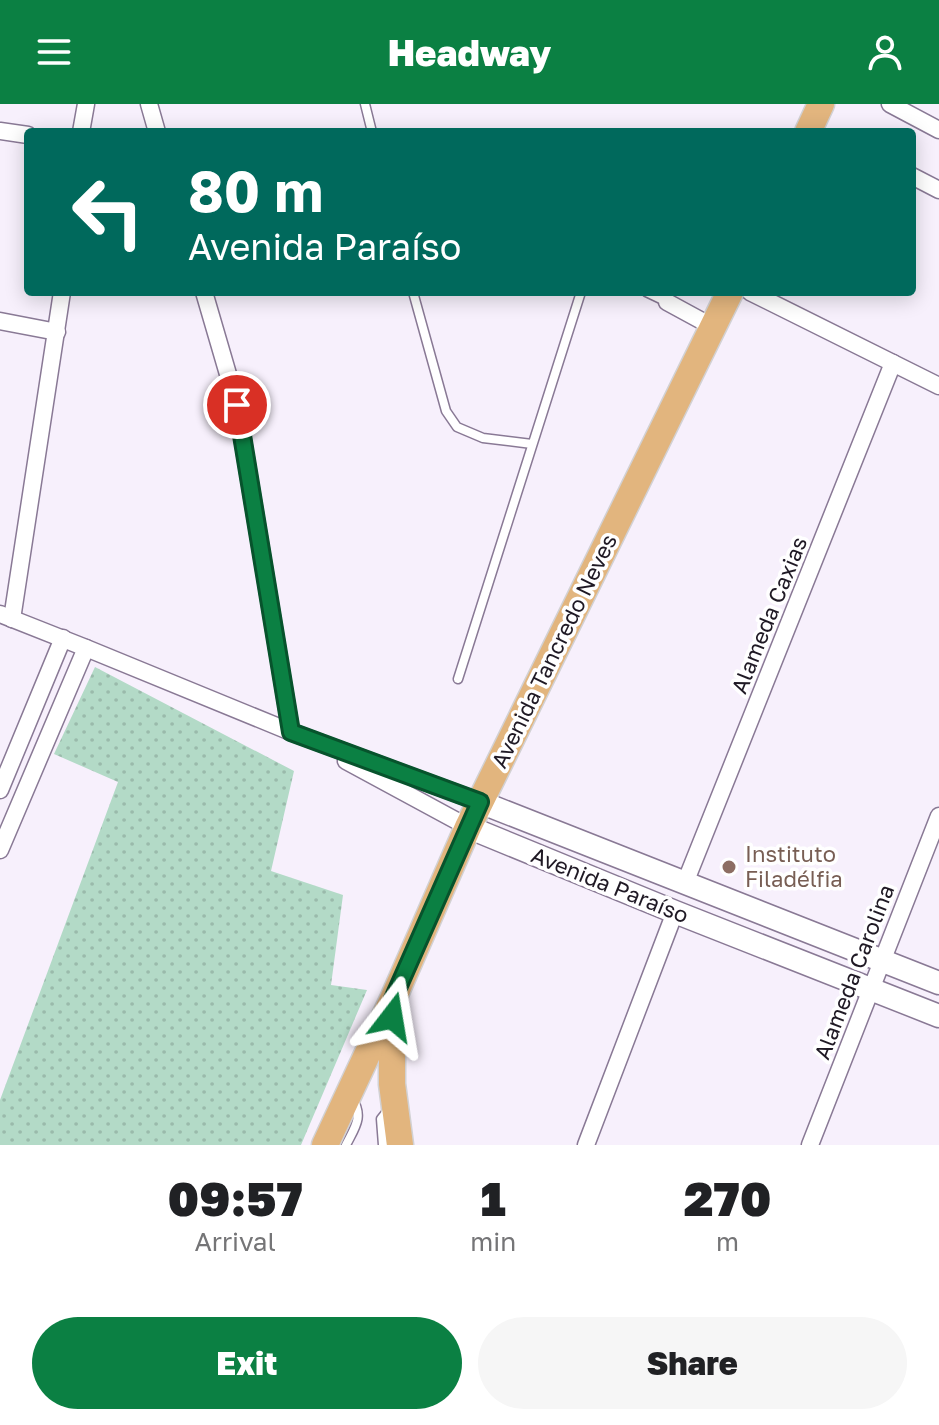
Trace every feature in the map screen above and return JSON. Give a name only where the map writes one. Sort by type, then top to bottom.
[{"type":"main road","name":"Avenida Tancredo Neves","points":[[325,1145],[468,827],[728,296]]},
{"type":"main road","points":[[393,999],[393,1095],[400,1145]]},
{"type":"main road","points":[[353,1083],[370,1071],[379,1073],[386,1077],[393,1095]]},
{"type":"street","points":[[82,128],[86,104]]},
{"type":"street","points":[[149,104],[156,128]]},
{"type":"street","points":[[890,104],[939,130]]},
{"type":"street","points":[[0,131],[24,134]]},
{"type":"street","points":[[916,178],[939,190]]},
{"type":"street","points":[[6,616],[62,296]]},
{"type":"street","points":[[205,296],[237,405],[291,732]]},
{"type":"street","points":[[758,296],[939,386]]},
{"type":"street","points":[[667,302],[713,327]]},
{"type":"street","points":[[0,321],[57,332]]},
{"type":"street","name":"Alameda Caxias","points":[[685,883],[893,363]]},
{"type":"street","name":"Avenida Paraíso","points":[[6,616],[291,732],[480,802],[939,983]]},
{"type":"street","points":[[0,790],[63,638]]},
{"type":"street","points":[[0,850],[86,648]]},
{"type":"street","name":"Avenida Paraíso","points":[[291,732],[468,827],[939,1016]]},
{"type":"street","name":"Alameda Carolina","points":[[810,1145],[939,816]]},
{"type":"street","points":[[586,1145],[675,912]]},
{"type":"lane","points":[[365,104],[371,128]]},
{"type":"lane","points":[[414,296],[446,411],[457,427],[483,438],[532,444]]},
{"type":"lane","points":[[458,679],[580,296]]},
{"type":"lane","points":[[654,296],[667,302]]},
{"type":"lane","points":[[346,1145],[359,1118],[353,1083]]},
{"type":"lane","points":[[383,1145],[381,1119],[393,1095]]},
{"type":"green space","points":[[95,667],[294,771],[271,871],[343,895],[331,985],[367,990],[301,1145],[0,1145],[0,1100],[118,782],[54,754]]},
{"type":"place","name":"Instituto Filadélfia","points":[[729,867]]},
{"type":"route","points":[[237,405],[291,732],[480,802],[393,999],[392,1017]]}]
